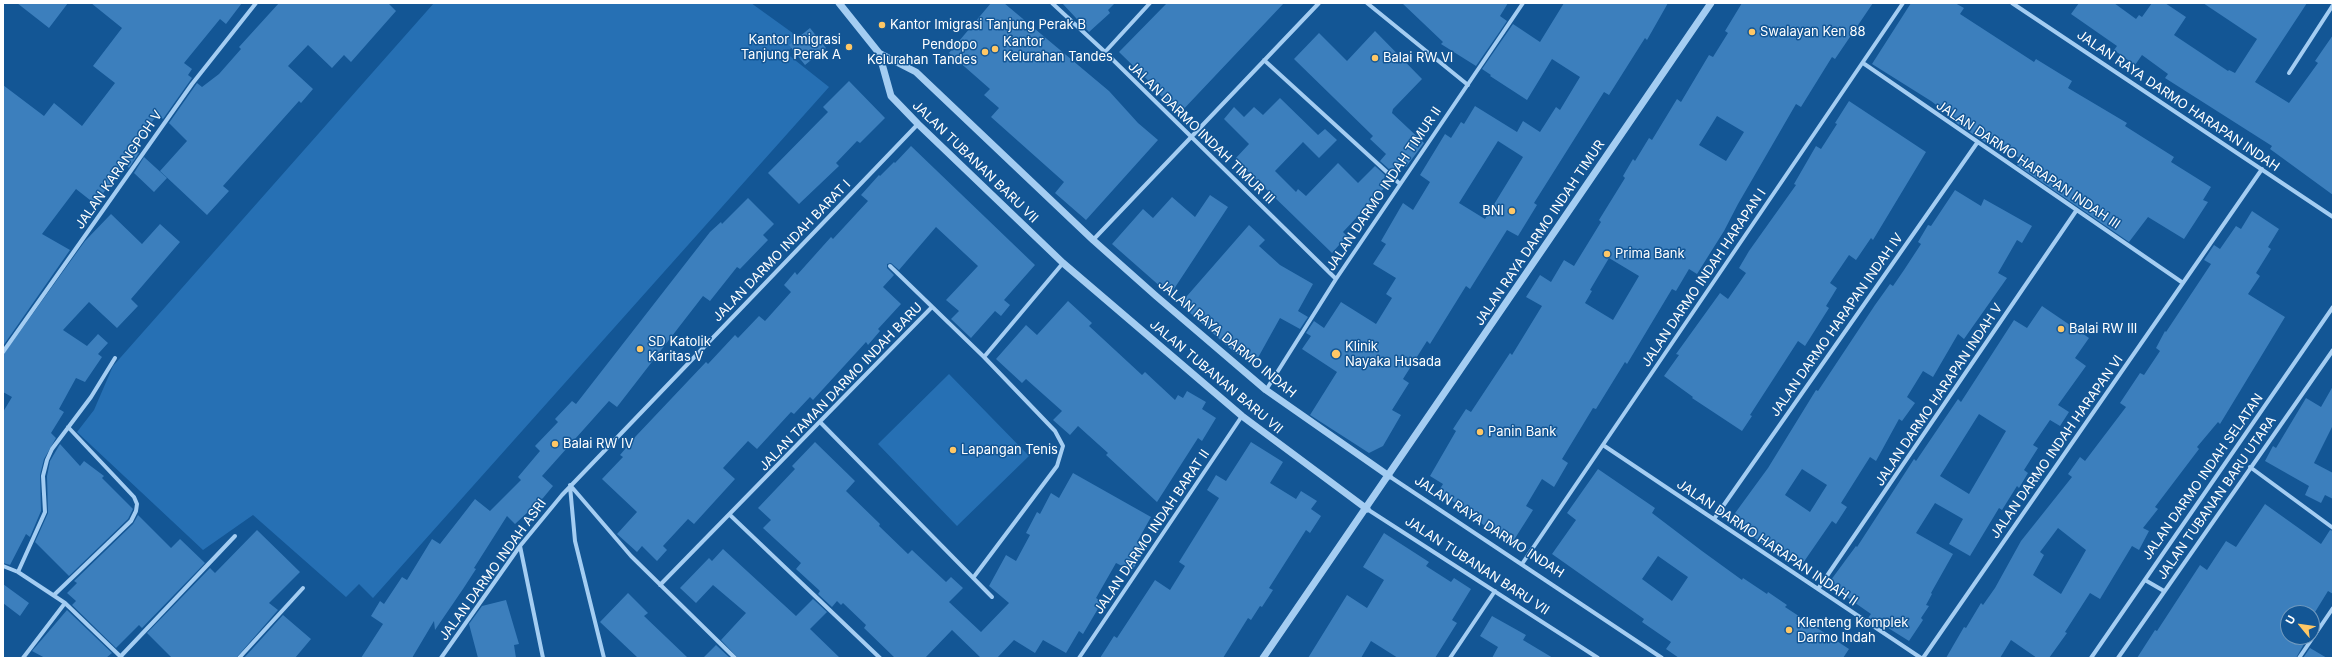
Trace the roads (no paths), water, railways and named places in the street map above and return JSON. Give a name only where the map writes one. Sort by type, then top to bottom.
[{"type":"street","name":"JALAN KARANGPOH V","points":[[3,352],[188,91],[256,3]]},
{"type":"street","name":"JALAN RAYA DARMO INDAH","points":[[839,3],[879,53],[916,72],[1093,240],[1266,390],[1389,476],[1662,658]]},
{"type":"street","name":"JALAN DARMO INDAH TIMUR III","points":[[1052,3],[1105,52],[1336,279]]},
{"type":"street","points":[[1105,52],[1150,3]]},
{"type":"street","points":[[1093,240],[1190,136],[1319,3]]},
{"type":"street","points":[[1367,3],[1468,85]]},
{"type":"street","name":"JALAN DARMO INDAH TIMUR II","points":[[1266,390],[1336,279],[1523,3]]},
{"type":"street","name":"JALAN RAYA DARMO INDAH TIMUR","points":[[1263,658],[1367,509],[1711,3]]},
{"type":"street","name":"JALAN DARMO INDAH HARAPAN I","points":[[1522,564],[1903,3]]},
{"type":"street","name":"JALAN RAYA DARMO HARAPAN INDAH","points":[[2012,3],[2333,217]]},
{"type":"street","points":[[2289,73],[2333,5]]},
{"type":"street","name":"JALAN TUBANAN BARU VII","points":[[879,53],[891,96],[918,124],[1063,263],[1242,416],[1367,509],[1598,658]]},
{"type":"street","points":[[1264,60],[1400,184]]},
{"type":"street","name":"JALAN DARMO HARAPAN INDAH III","points":[[1862,63],[2183,283]]},
{"type":"street","name":"JALAN DARMO INDAH BARAT I","points":[[562,494],[918,124]]},
{"type":"street","name":"JALAN DARMO HARAPAN INDAH IV","points":[[1714,519],[1977,143]]},
{"type":"street","name":"JALAN DARMO INDAH HARAPAN VI","points":[[1922,658],[2262,169]]},
{"type":"street","name":"JALAN DARMO HARAPAN INDAH V","points":[[1818,589],[2076,211]]},
{"type":"street","points":[[984,357],[1063,263]]},
{"type":"street","points":[[890,266],[932,307]]},
{"type":"street","name":"JALAN TAMAN DARMO INDAH BARU","points":[[660,585],[932,307],[984,357],[1055,431],[1063,446],[1057,466],[973,578]]},
{"type":"street","name":"JALAN DARMO INDAH SELATAN","points":[[2091,658],[2333,307]]},
{"type":"street","name":"JALAN TUBANAN BARU UTARA","points":[[2118,658],[2333,350]]},
{"type":"street","points":[[18,572],[45,512],[43,476],[47,460],[68,427],[92,397],[115,358]]},
{"type":"street","name":"JALAN DARMO INDAH BARAT II","points":[[1079,658],[1242,416]]},
{"type":"street","points":[[820,422],[992,597]]},
{"type":"street","points":[[54,595],[131,521],[137,504],[134,497],[68,427]]},
{"type":"street","name":"JALAN DARMO HARAPAN INDAH II","points":[[1603,445],[1922,658]]},
{"type":"street","points":[[2250,467],[2333,528]]},
{"type":"street","points":[[570,485],[631,556],[735,658]]},
{"type":"street","points":[[570,485],[575,541],[604,658]]},
{"type":"street","name":"JALAN DARMO INDAH ASRI","points":[[441,658],[520,546],[562,494]]},
{"type":"street","points":[[730,515],[880,658]]},
{"type":"street","points":[[3,566],[18,572],[65,603],[122,657],[235,536]]},
{"type":"street","points":[[520,546],[543,658]]},
{"type":"street","points":[[2144,580],[2164,592]]},
{"type":"street","points":[[239,658],[303,588]]},
{"type":"street","points":[[1450,658],[1495,591]]},
{"type":"street","points":[[23,658],[65,603]]},
{"type":"street","points":[[2299,658],[2333,608]]},
{"type":"place","name":"Kantor Imigrasi Tanjung Perak B","points":[[882,25]]},
{"type":"place","name":"Swalayan Ken 88","points":[[1752,32]]},
{"type":"place","name":"Kantor Imigrasi Tanjung Perak A","points":[[849,47]]},
{"type":"place","name":"Kantor Kelurahan Tandes","points":[[995,49]]},
{"type":"place","name":"Pendopo Kelurahan Tandes","points":[[985,52]]},
{"type":"place","name":"Balai RW VI","points":[[1375,58]]},
{"type":"place","name":"BNI","points":[[1512,211]]},
{"type":"place","name":"Prima Bank","points":[[1607,254]]},
{"type":"place","name":"Balai RW III","points":[[2061,329]]},
{"type":"place","name":"SD Katolik Karitas V","points":[[640,349]]},
{"type":"place","name":"Klinik Nayaka Husada","points":[[1336,354]]},
{"type":"place","name":"Panin Bank","points":[[1480,432]]},
{"type":"place","name":"Balai RW IV","points":[[555,444]]},
{"type":"place","name":"Lapangan Tenis","points":[[953,450]]},
{"type":"place","name":"Klenteng Komplek Darmo Indah","points":[[1789,630]]}]
